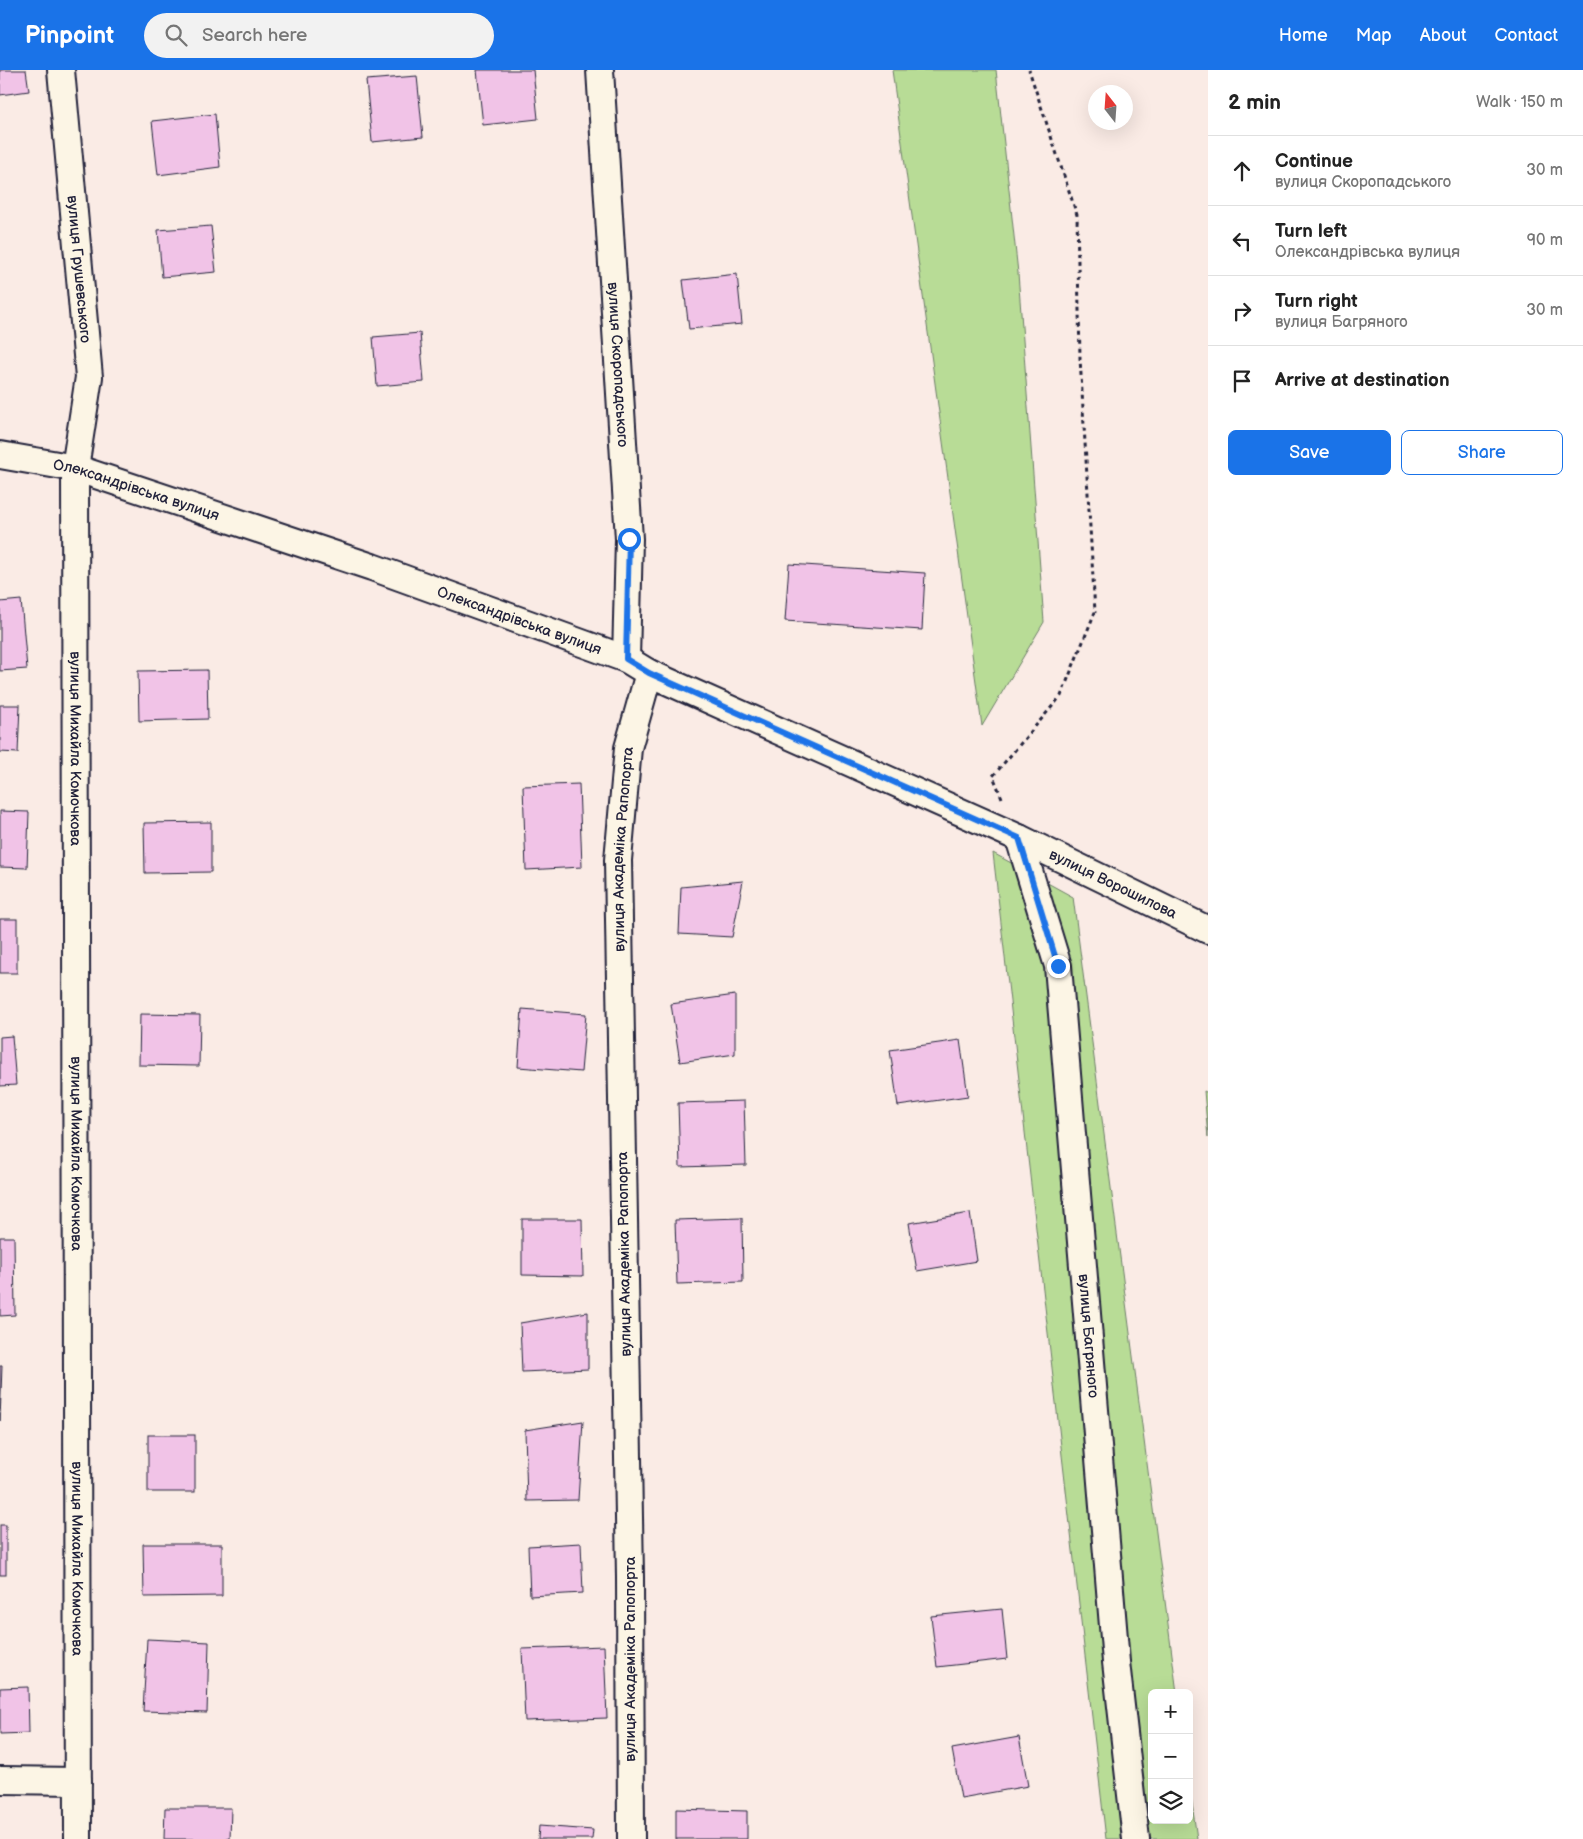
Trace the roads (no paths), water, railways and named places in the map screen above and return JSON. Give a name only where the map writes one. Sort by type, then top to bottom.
[{"type":"street","name":"вулиця Грушевського","points":[[61,70],[88,377],[75,468]]},
{"type":"street","name":"вулиця Скоропадського","points":[[600,70],[629,539],[626,659]]},
{"type":"street","name":"Олександрівська вулиця","points":[[0,455],[75,468],[372,567],[626,659],[649,673],[1019,838]]},
{"type":"street","name":"вулиця Михайла Комочкова","points":[[75,468],[78,1839]]},
{"type":"street","name":"вулиця Академіка Рапопорта","points":[[631,1839],[630,1557],[618,860],[628,748],[649,673]]},
{"type":"street","name":"вулиця Ворошилова","points":[[1019,838],[1208,930]]},
{"type":"street","name":"вулиця Багряного","points":[[1019,838],[1058,966],[1116,1662],[1136,1839]]},
{"type":"street","points":[[0,1780],[78,1781]]}]
